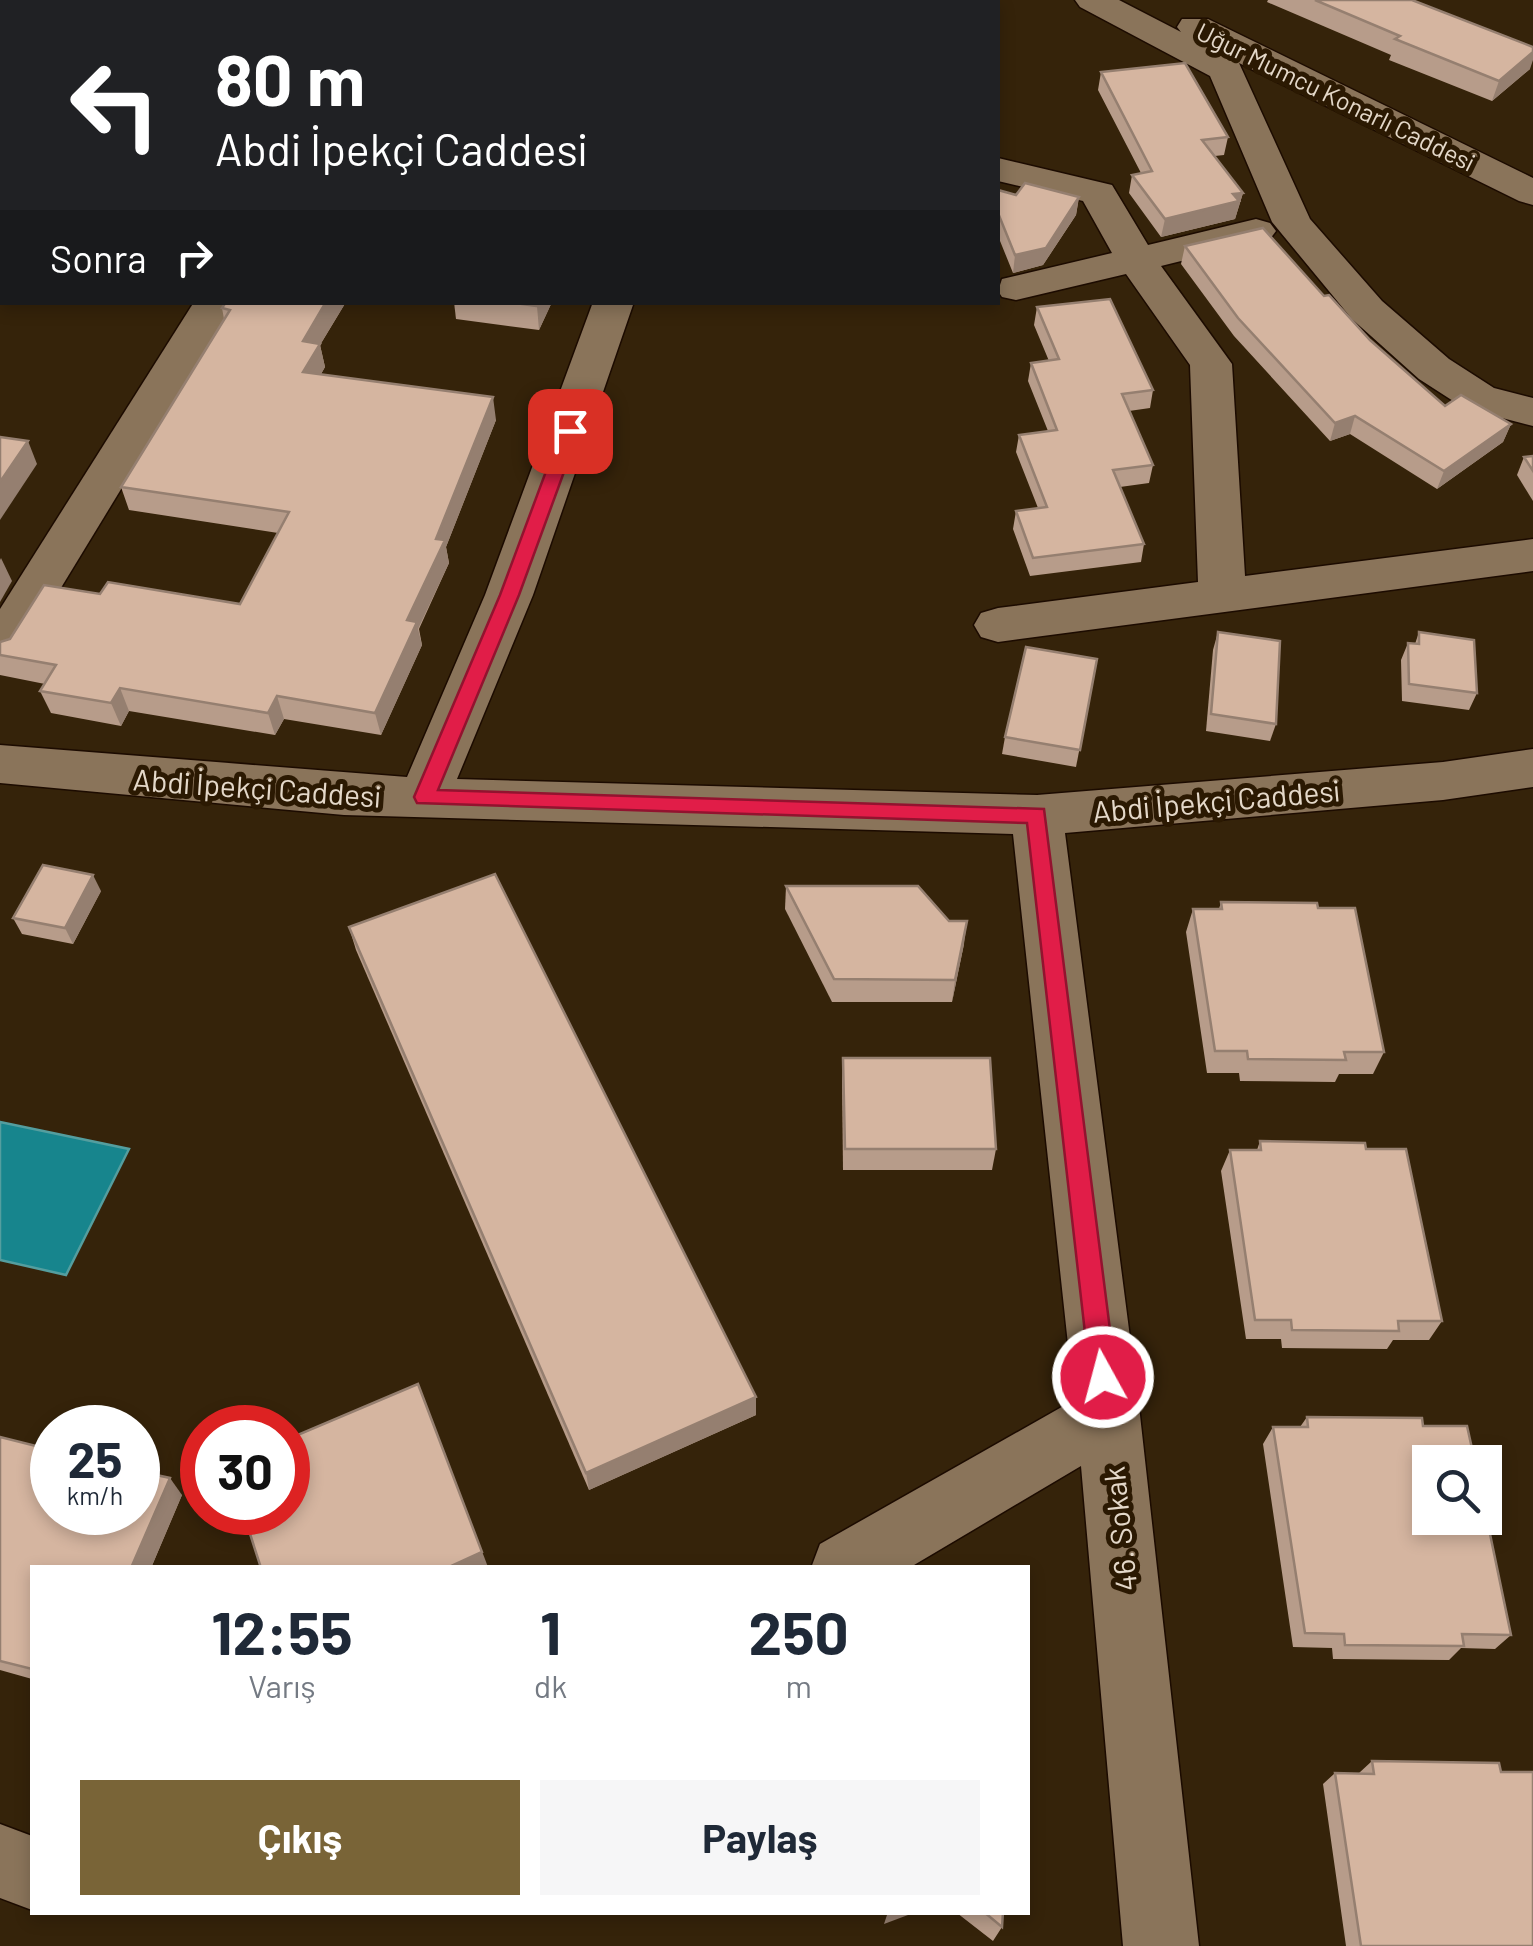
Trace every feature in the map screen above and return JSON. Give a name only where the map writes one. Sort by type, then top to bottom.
[{"type":"street","points":[[1092,0],[1226,70],[1292,222],[1367,310],[1434,368],[1479,398],[1533,412]]},
{"type":"street","name":"Uğur Mumcu Konarlı Caddesi","points":[[1138,0],[1533,193]]},
{"type":"street","name":"Uğur Mumcu Konarlı Caddesi","points":[[1199,0],[1533,159]]},
{"type":"street","points":[[1000,170],[1098,193],[1136,259],[1212,364],[1220,476],[1222,598]]},
{"type":"street","points":[[1016,288],[1292,222]]},
{"type":"street","points":[[0,648],[213,305]]},
{"type":"street","points":[[424,797],[510,595],[613,305]]},
{"type":"street","points":[[998,625],[1533,556]]},
{"type":"street","name":"Abdi İpekçi Caddesi","points":[[0,764],[198,784],[424,797],[1037,815],[1443,781],[1533,768]]},
{"type":"street","name":"46. Sokak","points":[[1037,815],[1108,1414],[1161,1946]]},
{"type":"street","points":[[849,1565],[1108,1414]]},
{"type":"street","points":[[0,1862],[30,1873]]},
{"type":"water","points":[[0,1122],[129,1149],[66,1275],[0,1260]]},
{"type":"building","points":[[1315,0],[1412,0],[1533,47],[1533,52],[1499,81],[1395,39],[1400,36]]},
{"type":"building","points":[[1185,63],[1228,137],[1202,140],[1243,193],[1233,194],[1239,201],[1165,219],[1132,175],[1152,171],[1101,72]]},
{"type":"building","points":[[1025,183],[1079,197],[1046,248],[1015,255],[1000,218],[1000,191],[1016,195]]},
{"type":"building","points":[[1263,228],[1324,296],[1329,295],[1370,340],[1445,406],[1461,395],[1511,424],[1444,471],[1355,416],[1335,423],[1238,318],[1185,246]]},
{"type":"building","points":[[1110,299],[1153,390],[1122,394],[1153,465],[1113,470],[1144,544],[1033,558],[1016,511],[1047,507],[1019,435],[1057,430],[1031,363],[1059,359],[1037,307]]},
{"type":"building","points":[[324,305],[303,341],[320,344],[303,372],[493,397],[436,539],[445,540],[407,620],[417,622],[375,713],[277,696],[268,713],[120,688],[111,703],[40,691],[56,665],[0,655],[0,642],[10,639],[44,585],[100,594],[108,582],[240,604],[289,512],[121,487],[230,310],[222,308]]},
{"type":"building","points":[[0,437],[28,441],[0,482]]},
{"type":"building","points":[[1533,456],[1533,471],[1524,457]]},
{"type":"building","points":[[1218,632],[1280,641],[1276,724],[1211,714]]},
{"type":"building","points":[[1419,632],[1474,640],[1477,693],[1409,684],[1408,643],[1419,644]]},
{"type":"building","points":[[1026,647],[1097,659],[1080,750],[1005,737]]},
{"type":"building","points":[[43,865],[93,875],[65,928],[13,918]]},
{"type":"building","points":[[495,874],[756,1397],[586,1473],[349,927]]},
{"type":"building","points":[[786,886],[918,886],[949,921],[967,921],[955,980],[834,979]]},
{"type":"building","points":[[1221,902],[1317,903],[1318,908],[1355,908],[1384,1052],[1344,1052],[1346,1060],[1248,1059],[1247,1051],[1215,1051],[1193,909],[1222,909]]},
{"type":"building","points":[[843,1058],[990,1058],[996,1149],[845,1149]]},
{"type":"building","points":[[1260,1141],[1365,1143],[1366,1149],[1406,1149],[1442,1321],[1398,1321],[1399,1331],[1292,1330],[1291,1320],[1255,1320],[1230,1150],[1261,1150]]},
{"type":"building","points":[[418,1384],[482,1552],[454,1565],[260,1565],[250,1535],[310,1535],[310,1430]]},
{"type":"building","points":[[1307,1417],[1422,1418],[1423,1426],[1467,1426],[1471,1445],[1412,1445],[1412,1535],[1490,1535],[1511,1635],[1462,1634],[1464,1646],[1345,1645],[1344,1634],[1305,1633],[1273,1427],[1308,1427]]},
{"type":"building","points":[[0,1437],[30,1444],[30,1535],[145,1535],[132,1565],[30,1565],[30,1668],[0,1661]]},
{"type":"building","points":[[160,1476],[170,1478],[160,1501]]},
{"type":"building","points":[[1372,1761],[1499,1763],[1501,1772],[1533,1772],[1533,1946],[1361,1946],[1335,1773],[1374,1774]]},
{"type":"building","points":[[988,1915],[1003,1915],[1002,1927]]},
{"type":"route","points":[[570,431],[510,595],[424,797],[1037,815],[1103,1377]]}]
